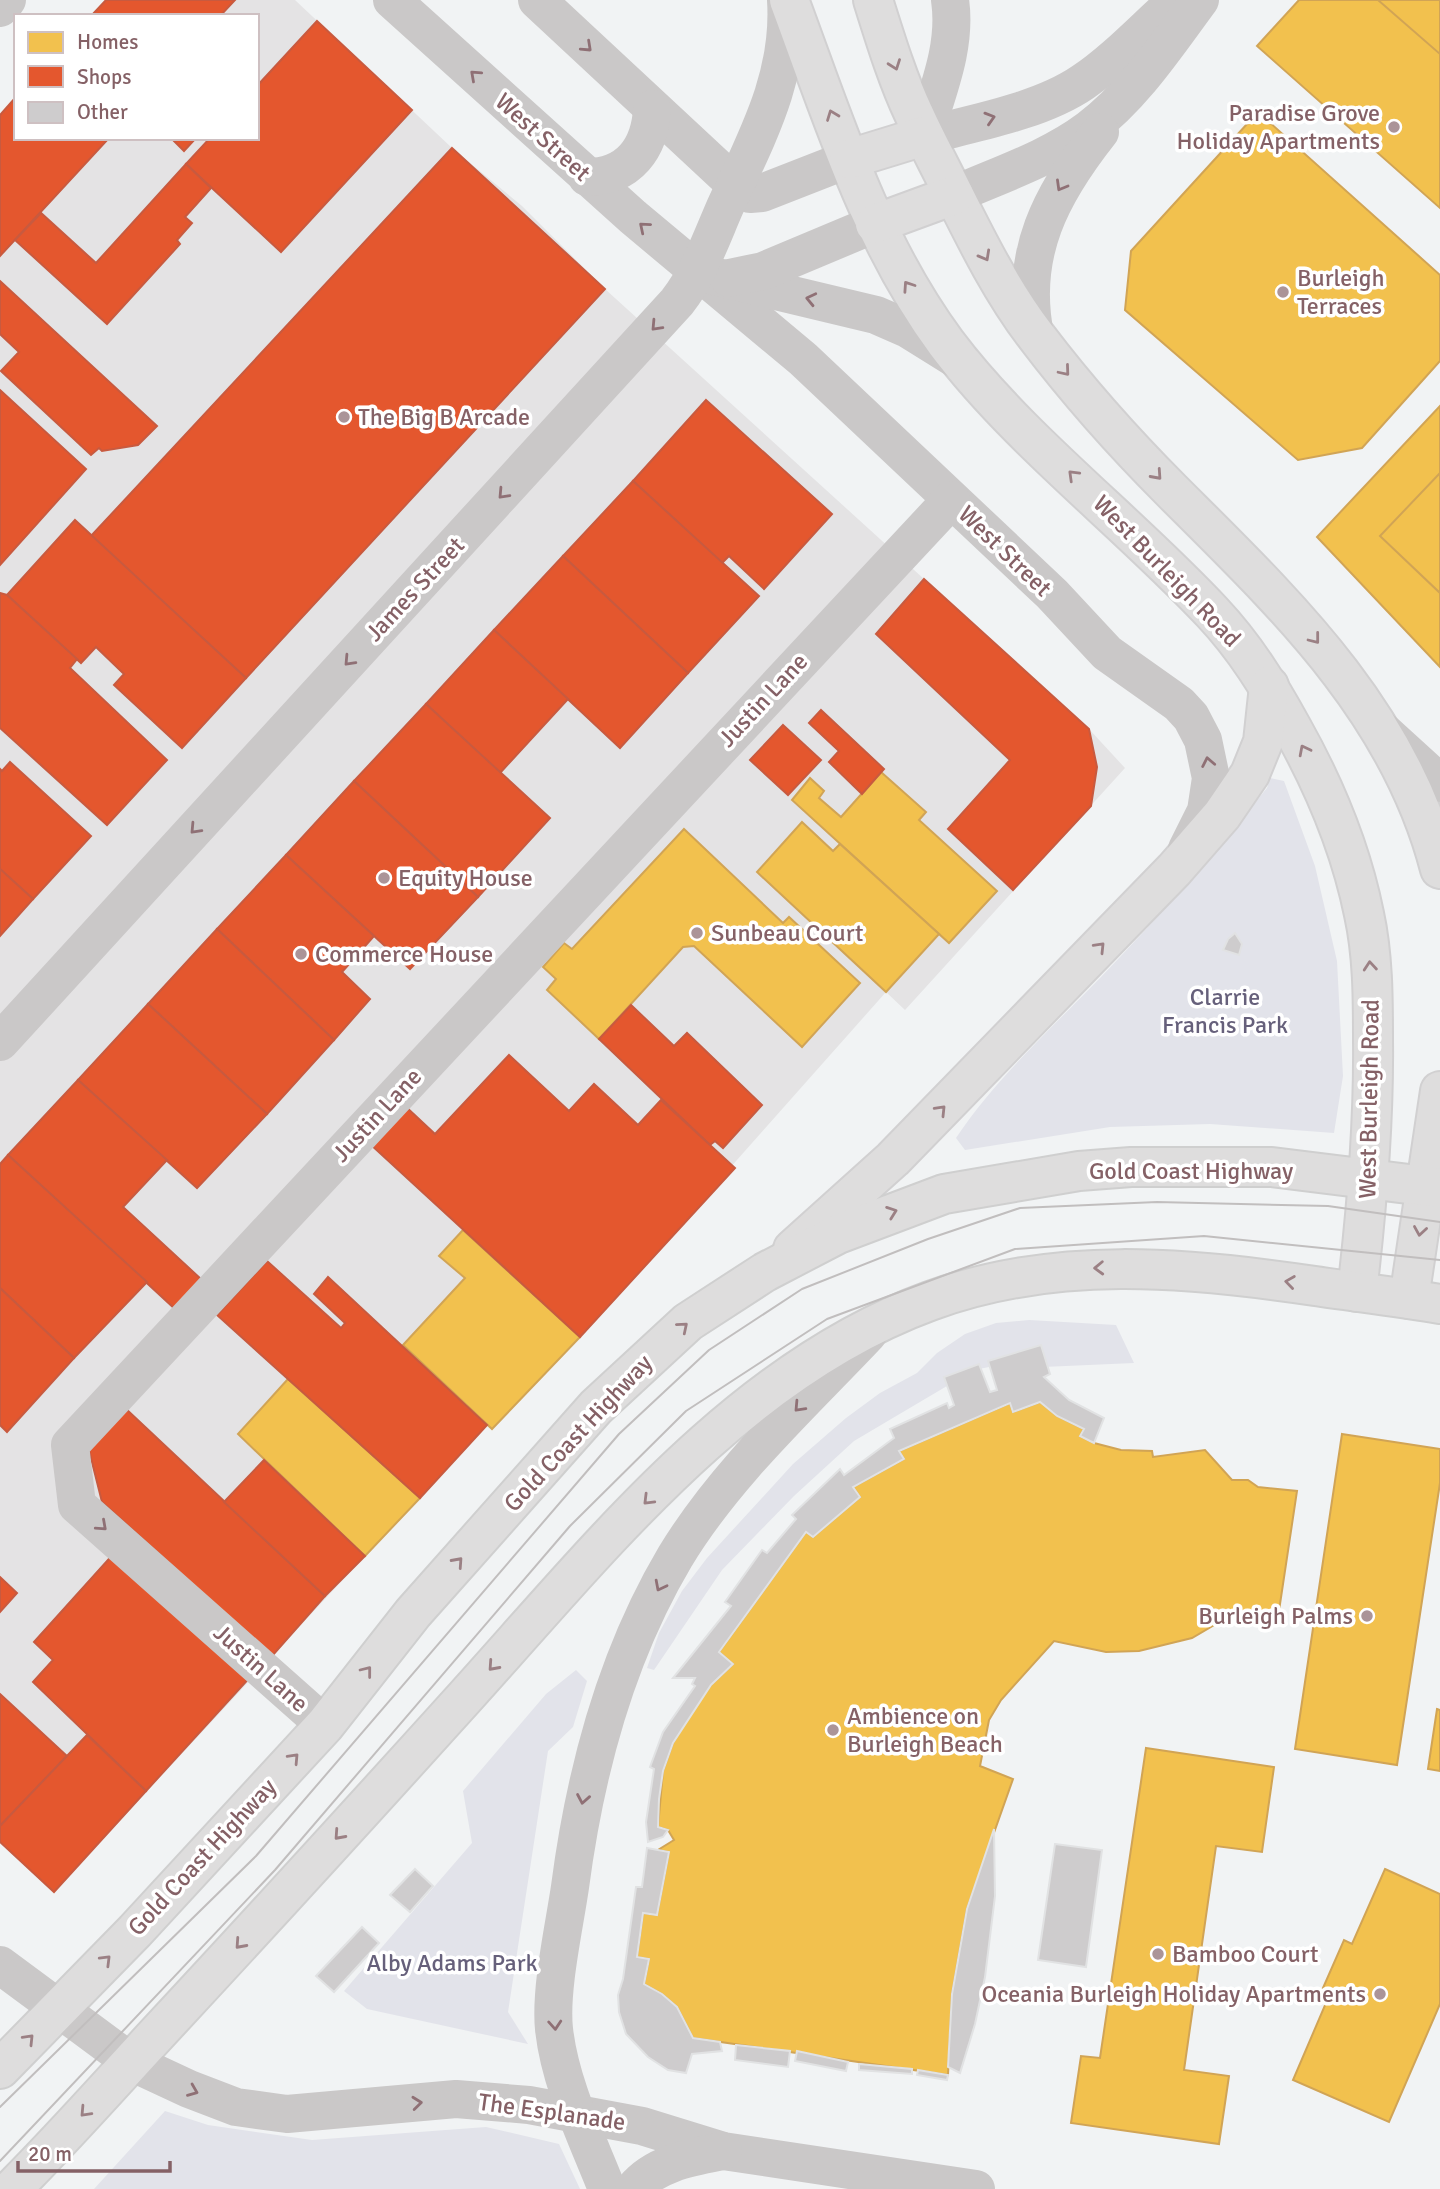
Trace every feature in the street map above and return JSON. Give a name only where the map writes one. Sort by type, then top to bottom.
[{"type":"main road","name":"West Burleigh Road","points":[[787,0],[875,224],[899,272],[962,364],[1211,610],[1233,636],[1269,687],[1321,787],[1348,858],[1364,915],[1373,997],[1374,1105],[1370,1181],[1357,1292]]},
{"type":"main road","points":[[873,0],[906,95],[925,136],[995,272],[1035,335],[1094,407],[1171,490],[1304,625],[1440,808]]},
{"type":"main road","points":[[849,159],[925,136]]},
{"type":"main road","points":[[875,224],[954,195]]},
{"type":"main road","points":[[765,1272],[894,1159],[1174,870],[1222,815],[1250,774],[1266,728],[1269,687]]},
{"type":"main road","points":[[1384,733],[1421,810],[1440,869]]},
{"type":"main road","points":[[12,2189],[570,1581],[696,1452],[787,1375],[879,1322],[933,1300],[1024,1276],[1090,1269],[1201,1271],[1425,1302],[1440,1091]]},
{"type":"main road","name":"Gold Coast Highway","points":[[0,2068],[135,1931],[325,1725],[413,1613],[596,1407],[688,1322],[765,1272],[838,1234],[906,1207],[944,1194],[1025,1178],[1131,1167],[1272,1167],[1434,1187]]},
{"type":"street","points":[[0,8],[8,0]]},
{"type":"street","name":"West Street","points":[[392,0],[587,177],[707,274],[803,359],[1052,594],[1107,653],[1179,704],[1200,733],[1210,769],[1209,800],[1203,819],[1174,870]]},
{"type":"street","points":[[537,0],[652,109],[736,185],[750,194],[762,193],[849,159]]},
{"type":"street","points":[[787,0],[787,43],[778,85],[736,185],[707,274],[727,278],[763,271],[875,224]]},
{"type":"street","points":[[925,136],[942,80],[950,29],[950,0]]},
{"type":"street","points":[[925,136],[1044,102],[1071,90],[1099,70],[1177,0]]},
{"type":"street","points":[[1035,335],[1031,297],[1034,262],[1049,209],[1071,168],[1200,0]]},
{"type":"street","points":[[954,195],[1053,151],[1077,137],[1108,112],[1146,73]]},
{"type":"street","points":[[587,177],[608,176],[631,163],[646,141],[652,109]]},
{"type":"street","name":"West Street","points":[[707,274],[876,315],[917,334],[962,364]]},
{"type":"street","name":"James Street","points":[[0,1042],[685,292],[707,274]]},
{"type":"street","name":"Justin Lane","points":[[325,1725],[77,1505],[70,1445],[951,500]]},
{"type":"street","points":[[1384,733],[1440,783]]},
{"type":"street","points":[[607,2189],[578,2113],[557,2043],[555,2000],[586,1785],[603,1719],[635,1634],[675,1558],[713,1505],[773,1434],[879,1322]]},
{"type":"street","name":"The Esplanade","points":[[0,1965],[131,2062],[221,2101],[273,2113],[317,2113],[456,2099],[578,2113],[651,2128],[723,2151],[976,2189]]},
{"type":"street","points":[[634,2189],[659,2169],[690,2158],[723,2151]]},
{"type":"shaded area","points":[[106,0],[295,0],[452,148],[522,206],[605,289],[1089,729],[1125,768],[905,1010],[886,992],[580,1337],[492,1429],[486,1425],[54,1892],[0,1842],[0,115],[14,99],[14,140],[259,140],[259,14],[93,14]]},
{"type":"green space","name":"Clarrie Francis Park","points":[[1270,778],[1284,781],[1315,866],[1337,961],[1343,1076],[1334,1133],[1210,1124],[1110,1127],[965,1150],[956,1138],[989,1095],[1166,907],[1267,788]]},
{"type":"green space","points":[[1029,1320],[1116,1325],[1134,1363],[1043,1367],[1004,1364],[974,1370],[854,1441],[794,1496],[722,1570],[654,1670],[647,1668],[659,1633],[682,1591],[707,1558],[793,1464],[846,1418],[880,1393],[917,1373],[937,1353],[965,1334],[996,1323]]},
{"type":"green space","name":"Alby Adams Park","points":[[576,1670],[587,1681],[573,1727],[548,1751],[508,2012],[528,2044],[367,2009],[344,1991],[472,1843],[463,1791],[546,1694]]},
{"type":"green space","points":[[165,2111],[208,2125],[312,2140],[486,2127],[559,2144],[580,2189],[94,2189]]},
{"type":"building: Homes","name":"Paradise Grove Holiday Apartments","points":[[1299,0],[1440,0],[1440,208],[1257,46]]},
{"type":"building: Homes","points":[[1378,0],[1440,0],[1440,54]]},
{"type":"building: Homes","name":"Burleigh Terraces","points":[[1258,112],[1440,275],[1440,361],[1362,448],[1298,460],[1125,310],[1131,251]]},
{"type":"building: Homes","points":[[1440,406],[1440,667],[1317,537]]},
{"type":"building: Homes","points":[[1440,473],[1440,593],[1380,536]]},
{"type":"building: Homes","points":[[881,772],[926,812],[919,820],[997,891],[949,943],[792,800],[810,778],[824,791],[819,798],[841,817]]},
{"type":"building: Homes","points":[[802,822],[833,851],[840,844],[939,934],[886,992],[757,872]]},
{"type":"building: Homes","name":"Sunbeau Court","points":[[684,829],[783,923],[789,917],[860,983],[802,1047],[694,946],[683,947],[599,1039],[547,990],[556,979],[543,967],[564,943],[572,949]]},
{"type":"building: Homes","points":[[463,1230],[580,1337],[492,1429],[403,1345],[465,1278],[439,1256]]},
{"type":"building: Homes","points":[[288,1379],[420,1498],[365,1556],[238,1434]]},
{"type":"building: Homes","name":"Ambience on Burleigh Beach","points":[[1040,1402],[1057,1416],[1084,1429],[1080,1436],[1094,1443],[1121,1450],[1152,1451],[1153,1457],[1205,1450],[1232,1480],[1248,1480],[1258,1487],[1297,1491],[1277,1624],[1228,1617],[1192,1638],[1139,1651],[1106,1652],[1054,1641],[1001,1700],[989,1720],[980,1766],[1013,1779],[967,1909],[952,1994],[948,2075],[693,2038],[677,2007],[644,1984],[649,1959],[637,1957],[643,1913],[657,1915],[669,1852],[658,1850],[674,1840],[668,1830],[658,1827],[663,1771],[673,1743],[692,1711],[711,1685],[733,1664],[719,1652],[806,1532],[813,1537],[860,1497],[853,1487],[904,1459],[899,1451],[1010,1403],[1013,1412]]},
{"type":"building: Homes","name":"Burleigh Palms","points":[[1342,1434],[1440,1449],[1440,1483],[1397,1765],[1295,1749]]},
{"type":"building: Homes","points":[[1437,1709],[1440,1710],[1440,1771],[1428,1769]]},
{"type":"building: Homes","name":"Bamboo Court","points":[[1146,1748],[1274,1767],[1262,1852],[1216,1846],[1184,2070],[1229,2076],[1219,2144],[1071,2123],[1081,2056],[1100,2058]]},
{"type":"building: Homes","name":"Oceania Burleigh Holiday Apartments","points":[[1385,1869],[1440,1894],[1440,2004],[1389,2122],[1293,2080],[1326,2003],[1318,1999],[1344,1940],[1352,1944]]},
{"type":"building: Shops","points":[[106,0],[235,0],[222,14],[93,14]]},
{"type":"building: Shops","points":[[317,21],[412,110],[281,252],[186,164],[208,140],[259,140],[259,84]]},
{"type":"building: Shops","points":[[14,99],[14,140],[107,140],[0,256],[0,115]]},
{"type":"building: Shops","points":[[173,140],[194,140],[184,151]]},
{"type":"building: Shops","name":"The Big B Arcade","points":[[452,148],[605,289],[246,678],[91,536]]},
{"type":"building: Shops","points":[[186,164],[211,188],[185,217],[192,223],[177,240],[180,244],[107,324],[15,240],[41,213],[96,263]]},
{"type":"building: Shops","points":[[0,281],[157,426],[138,445],[102,451],[99,448],[91,455],[1,371],[19,352],[0,334]]},
{"type":"building: Shops","points":[[0,390],[86,469],[0,565]]},
{"type":"building: Shops","points":[[706,400],[832,514],[764,589],[729,556],[722,563],[633,481]]},
{"type":"building: Shops","points":[[633,481],[759,596],[688,673],[563,556]]},
{"type":"building: Shops","points":[[75,520],[246,678],[182,748],[114,685],[124,674],[96,647],[81,663],[7,595]]},
{"type":"building: Shops","points":[[563,556],[688,673],[620,748],[494,630]]},
{"type":"building: Shops","points":[[924,579],[1089,729],[1097,767],[1091,806],[1013,890],[948,829],[1010,760],[876,634]]},
{"type":"building: Shops","points":[[0,593],[7,595],[77,659],[70,668],[167,760],[107,825],[0,728]]},
{"type":"building: Shops","points":[[494,630],[568,699],[500,773],[426,704]]},
{"type":"building: Shops","points":[[426,704],[550,818],[478,897],[354,781]]},
{"type":"building: Shops","points":[[821,710],[884,769],[862,794],[829,762],[839,751],[809,723]]},
{"type":"building: Shops","points":[[783,725],[821,760],[788,795],[750,760]]},
{"type":"building: Shops","points":[[10,762],[91,836],[33,899],[0,869],[0,769],[2,771]]},
{"type":"building: Shops","name":"Equity House","points":[[354,781],[478,897],[410,969],[286,855]]},
{"type":"building: Shops","name":"Commerce House","points":[[286,855],[374,936],[342,972],[370,999],[334,1040],[217,929]]},
{"type":"building: Shops","points":[[0,869],[33,899],[0,936]]},
{"type":"building: Shops","points":[[217,929],[334,1040],[267,1114],[148,1004]]},
{"type":"building: Shops","points":[[148,1004],[267,1114],[197,1188],[78,1080]]},
{"type":"building: Shops","points":[[631,1005],[674,1046],[687,1033],[762,1105],[723,1148],[715,1141],[710,1145],[599,1039]]},
{"type":"building: Shops","points":[[509,1055],[569,1111],[594,1084],[638,1125],[661,1100],[735,1168],[580,1337],[370,1144],[405,1106],[435,1134]]},
{"type":"building: Shops","points":[[78,1080],[167,1160],[123,1207],[202,1280],[175,1309],[8,1155]]},
{"type":"building: Shops","points":[[8,1155],[147,1282],[74,1358],[0,1288],[0,1164]]},
{"type":"building: Shops","points":[[267,1261],[341,1328],[345,1323],[314,1294],[328,1277],[487,1425],[420,1498],[217,1315]]},
{"type":"building: Shops","points":[[0,1288],[74,1358],[7,1432],[0,1425]]},
{"type":"building: Shops","points":[[125,1408],[325,1596],[272,1656],[102,1502],[88,1446]]},
{"type":"building: Shops","points":[[264,1460],[365,1556],[325,1596],[224,1502]]},
{"type":"building: Shops","points":[[117,1550],[252,1675],[146,1791],[33,1682],[53,1660],[34,1642]]},
{"type":"building: Shops","points":[[0,1577],[17,1593],[0,1612]]},
{"type":"building: Shops","points":[[0,1694],[67,1756],[0,1826]]},
{"type":"building: Shops","points":[[87,1735],[146,1791],[54,1892],[0,1842],[0,1826]]},
{"type":"building: Other","points":[[1235,933],[1242,944],[1239,955],[1223,950],[1228,939]]},
{"type":"building: Other","points":[[1041,1345],[1050,1374],[1044,1377],[1069,1400],[1104,1418],[1094,1443],[1080,1436],[1084,1429],[1057,1416],[1040,1402],[1013,1412],[1010,1403],[899,1451],[904,1459],[853,1487],[860,1497],[813,1537],[806,1532],[719,1652],[733,1664],[711,1685],[673,1743],[663,1771],[659,1799],[658,1827],[668,1830],[663,1837],[648,1842],[646,1822],[654,1769],[650,1767],[663,1732],[695,1686],[692,1684],[695,1678],[673,1678],[731,1606],[725,1602],[762,1550],[767,1553],[796,1519],[792,1515],[840,1469],[844,1475],[894,1438],[890,1429],[947,1403],[949,1408],[954,1405],[944,1377],[979,1364],[990,1392],[997,1390],[988,1361]]},
{"type":"building: Other","points":[[994,1829],[995,1896],[985,1977],[975,2024],[960,2073],[948,2067],[952,1994],[967,1909]]},
{"type":"building: Other","points":[[1055,1844],[1102,1850],[1086,1967],[1038,1960]]},
{"type":"building: Other","points":[[647,1848],[669,1852],[657,1915],[643,1913],[637,1957],[649,1959],[644,1984],[677,2007],[693,2038],[720,2042],[722,2051],[692,2054],[686,2073],[668,2070],[648,2057],[626,2034],[619,2012],[618,1995],[623,1979],[636,1887],[642,1887]]},
{"type":"building: Other","points":[[415,1869],[433,1886],[410,1912],[390,1895]]},
{"type":"building: Other","points":[[362,1927],[379,1943],[334,1992],[316,1976]]},
{"type":"building: Other","points":[[736,2045],[790,2051],[788,2067],[735,2060]]},
{"type":"building: Other","points":[[797,2051],[848,2062],[846,2071],[795,2061]]},
{"type":"building: Other","points":[[859,2064],[912,2069],[912,2074],[859,2070]]},
{"type":"building: Other","points":[[918,2070],[948,2075],[947,2080],[917,2075]]},
{"type":"tram line","points":[[0,2107],[256,1856],[619,1434],[709,1350],[802,1289],[928,1239],[1020,1208],[1157,1202],[1328,1206],[1440,1222]]},
{"type":"tram line","points":[[0,2161],[275,1870],[570,1526],[686,1411],[827,1319],[1015,1249],[1204,1236],[1440,1260]]},
{"type":"place","name":"Paradise Grove Holiday Apartments","points":[[1394,127]]},
{"type":"place","name":"Burleigh Terraces","points":[[1283,292]]},
{"type":"place","name":"The Big B Arcade","points":[[344,417]]},
{"type":"place","name":"Equity House","points":[[384,878]]},
{"type":"place","name":"Sunbeau Court","points":[[697,933]]},
{"type":"place","name":"Commerce House","points":[[301,954]]},
{"type":"place","name":"Burleigh Palms","points":[[1367,1616]]},
{"type":"place","name":"Ambience on Burleigh Beach","points":[[833,1730]]},
{"type":"place","name":"Bamboo Court","points":[[1158,1954]]},
{"type":"place","name":"Oceania Burleigh Holiday Apartments","points":[[1380,1994]]}]
